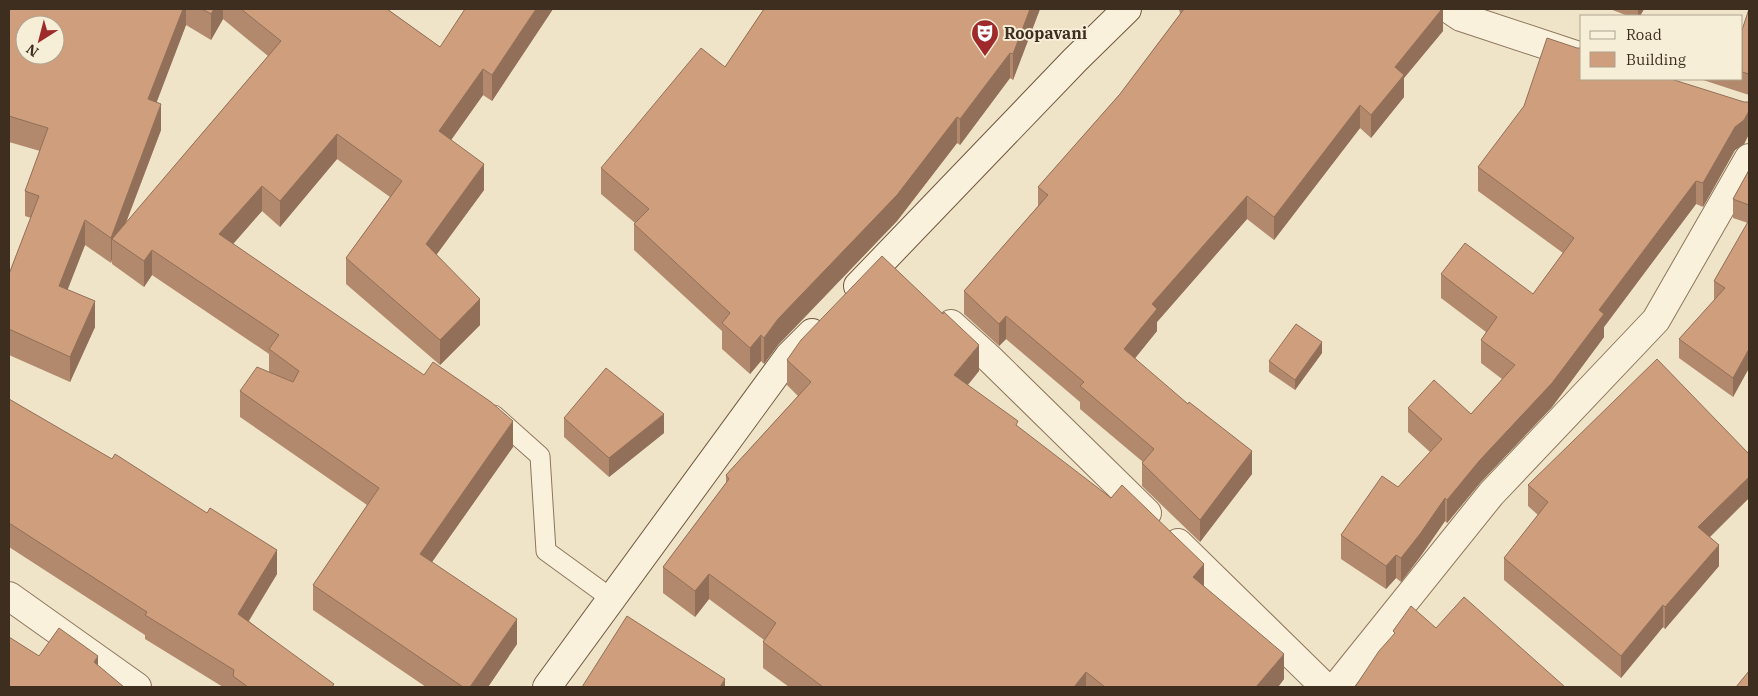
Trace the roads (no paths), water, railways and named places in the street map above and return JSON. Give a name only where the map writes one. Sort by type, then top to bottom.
[{"type":"street","points":[[547,687],[790,356],[1126,9]]},
{"type":"street","points":[[1449,9],[1461,17],[1580,55]]},
{"type":"street","points":[[1336,687],[1491,494],[1656,320],[1749,158]]},
{"type":"street","points":[[882,260],[904,280]]},
{"type":"street","points":[[932,306],[997,366],[1325,687]]},
{"type":"street","points":[[9,596],[137,687]]},
{"type":"lane","points":[[478,400],[540,456],[546,551],[612,599]]},
{"type":"place","name":"Roopavani","points":[[985,57]]}]
